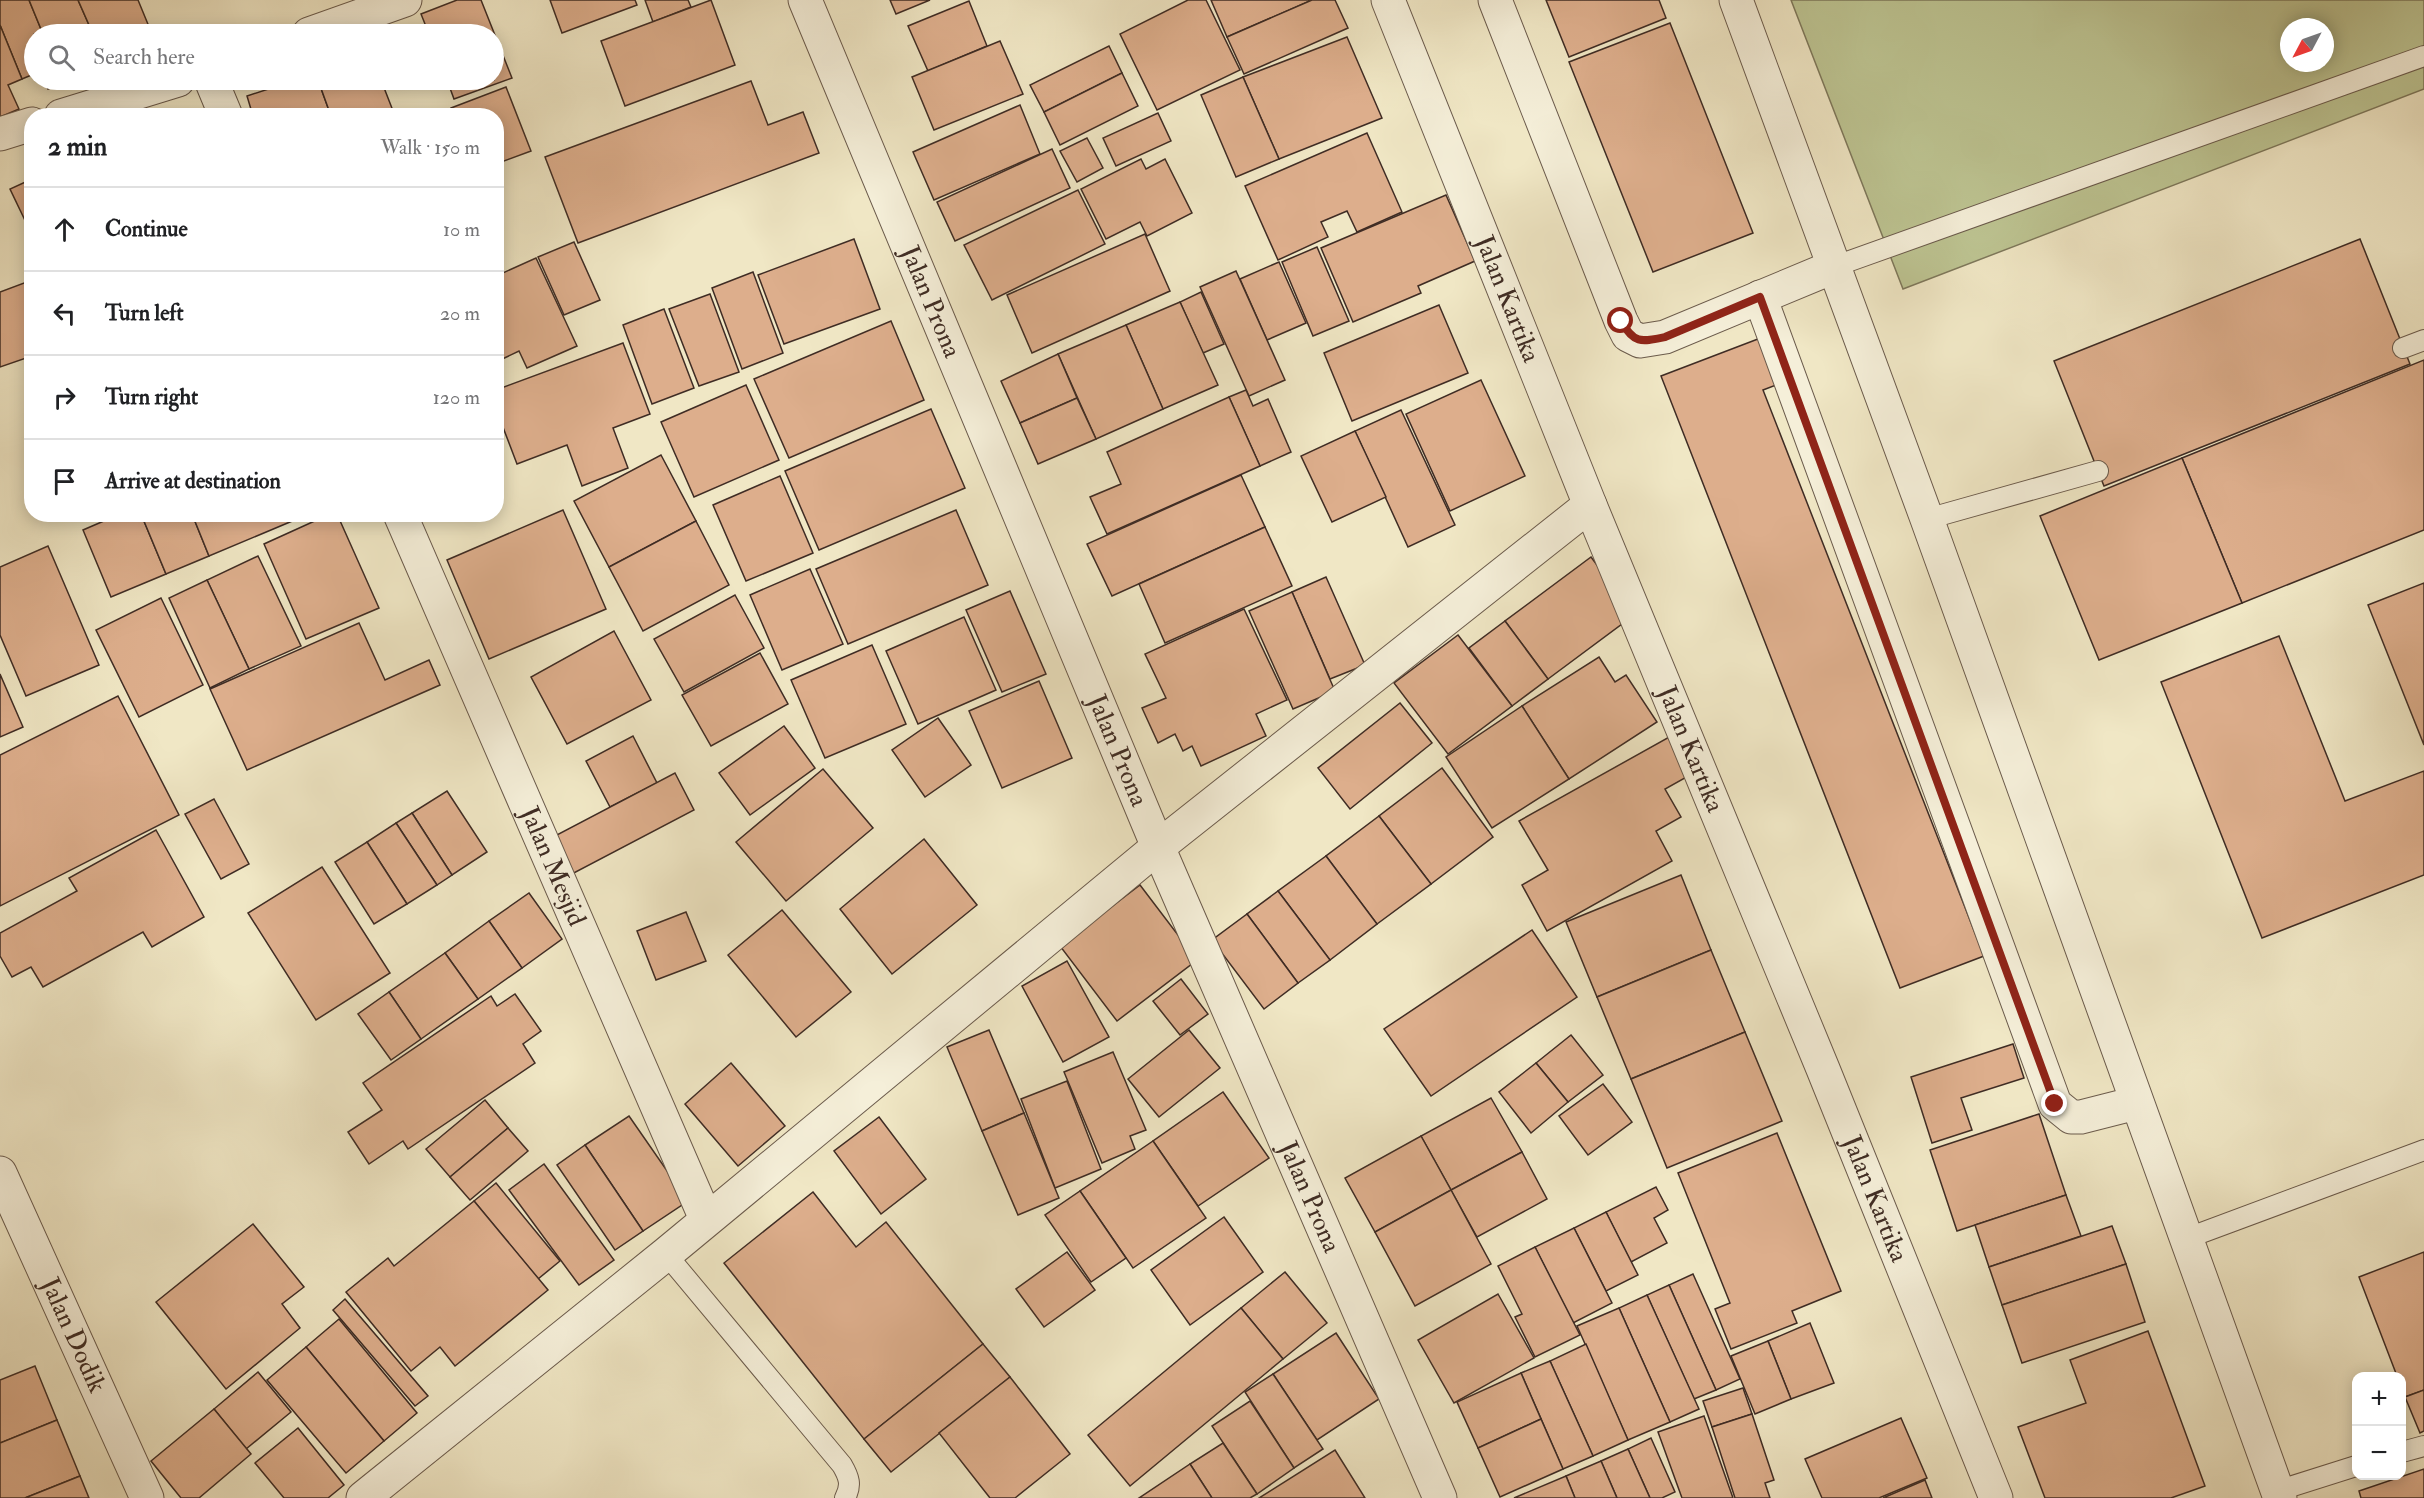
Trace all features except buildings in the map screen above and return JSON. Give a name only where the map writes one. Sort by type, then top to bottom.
[{"type":"street","points":[[337,24],[405,0]]},
{"type":"street","name":"Jalan Prona","points":[[805,0],[1158,847],[1440,1498]]},
{"type":"street","name":"Jalan Kartika","points":[[1388,0],[1590,505],[1996,1498]]},
{"type":"street","points":[[1495,0],[1621,321],[1629,334],[1640,341],[1665,337],[1833,267]]},
{"type":"street","points":[[1736,0],[1927,519],[2278,1494]]},
{"type":"street","points":[[87,108],[146,90]]},
{"type":"street","points":[[215,90],[223,108]]},
{"type":"street","points":[[0,134],[24,126]]},
{"type":"street","points":[[1760,297],[2055,1104],[2071,1117],[2080,1117],[2136,1103]]},
{"type":"street","points":[[363,1498],[666,1254],[1158,847],[1590,505]]},
{"type":"street","name":"Jalan Mesjid","points":[[403,522],[706,1219]]},
{"type":"street","name":"Jalan Dodik","points":[[0,1173],[147,1498]]},
{"type":"lane","points":[[1833,267],[2424,56]]},
{"type":"lane","points":[[2403,348],[2424,340]]},
{"type":"lane","points":[[1927,519],[2098,471]]},
{"type":"lane","points":[[2185,1239],[2424,1150]]},
{"type":"lane","points":[[666,1254],[842,1465],[848,1474],[850,1487],[844,1498]]},
{"type":"lane","points":[[2406,1451],[2424,1446]]},
{"type":"lane","points":[[2278,1494],[2352,1467]]},
{"type":"green space","points":[[1791,0],[2424,0],[2424,89],[1903,289]]},
{"type":"route","points":[[1621,321],[1629,334],[1640,341],[1651,340],[1665,337],[1760,297],[2055,1104]]}]
